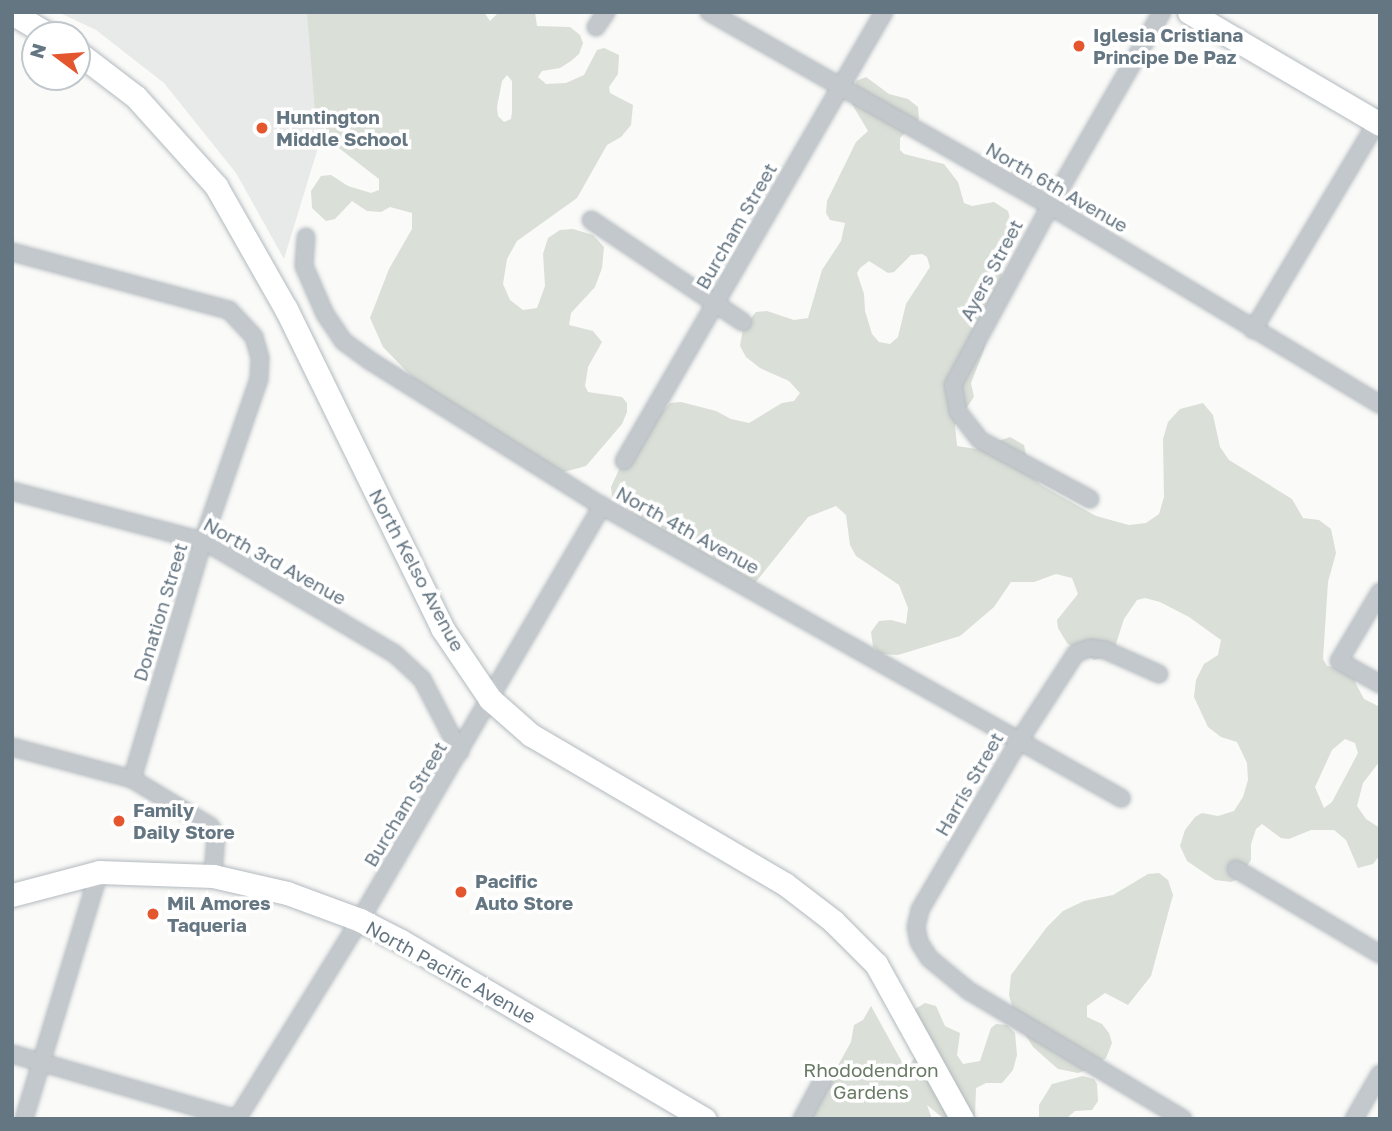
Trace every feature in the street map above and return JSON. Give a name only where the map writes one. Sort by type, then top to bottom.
[{"type":"street","points":[[596,27],[606,12]]},
{"type":"street","name":"North 6th Avenue","points":[[709,12],[1050,206],[1380,404]]},
{"type":"street","name":"Burcham Street","points":[[624,461],[884,12]]},
{"type":"street","name":"Ayers Street","points":[[1090,499],[980,440],[958,412],[953,385],[1050,206],[1162,12]]},
{"type":"street","points":[[1189,12],[1379,121],[1253,330]]},
{"type":"street","name":"North Kelso Avenue","points":[[91,63],[136,97],[216,186],[286,309],[442,628],[490,699],[531,735],[785,884],[833,921],[876,964],[962,1119]]},
{"type":"street","points":[[591,220],[743,322]]},
{"type":"street","name":"North 4th Avenue","points":[[306,237],[303,266],[326,314],[343,341],[602,506],[1121,798]]},
{"type":"street","name":"Donation Street","points":[[12,252],[229,310],[254,337],[260,358],[259,379],[203,541],[132,779]]},
{"type":"street","name":"North 3rd Avenue","points":[[12,491],[203,541],[395,654],[422,679],[460,752]]},
{"type":"street","name":"Burcham Street","points":[[237,1119],[360,920],[602,506]]},
{"type":"street","points":[[1380,592],[1339,661],[1380,684]]},
{"type":"street","name":"Harris Street","points":[[1159,674],[1105,650],[1090,648],[1076,653],[1019,741],[920,910],[916,927],[919,942],[929,958],[969,991],[1183,1119]]},
{"type":"street","points":[[12,747],[132,779],[211,826],[216,835],[213,876]]},
{"type":"street","points":[[1236,869],[1380,954]]},
{"type":"street","points":[[24,1119],[99,872]]},
{"type":"street","name":"North Pacific Avenue","points":[[12,895],[99,872],[213,876],[287,893],[360,920],[401,941],[705,1119]]},
{"type":"street","points":[[12,1054],[237,1119]]},
{"type":"street","points":[[1354,1119],[1380,1074]]},
{"type":"street","points":[[802,1119],[824,1077]]},
{"type":"shaded area","name":"Huntington Middle School","points":[[58,12],[354,12],[347,53],[284,259],[236,173],[164,83],[91,28],[91,21],[77,21]]},
{"type":"green space","points":[[307,12],[484,12],[490,21],[499,12],[535,12],[537,26],[570,27],[580,35],[583,43],[579,54],[571,61],[560,68],[542,71],[538,77],[546,84],[566,83],[584,75],[597,50],[604,48],[619,55],[618,74],[609,87],[610,93],[633,105],[631,125],[621,137],[607,145],[577,198],[517,241],[507,259],[503,284],[510,300],[523,310],[537,308],[545,286],[543,254],[548,238],[560,230],[573,229],[593,235],[604,247],[602,268],[595,287],[571,313],[569,325],[593,331],[602,342],[588,367],[585,386],[588,392],[622,397],[627,403],[627,412],[622,424],[586,466],[564,472],[539,463],[416,381],[383,347],[370,318],[389,269],[412,229],[412,213],[390,207],[381,212],[367,211],[352,201],[335,219],[326,221],[312,208],[311,191],[321,176],[331,175],[348,186],[371,193],[379,190],[379,179],[335,145],[315,110]],"holes":[[[507,75],[512,81],[511,119],[504,122],[498,116],[497,107],[502,81]]]},
{"type":"green space","points":[[866,77],[889,94],[908,99],[918,107],[919,119],[900,138],[900,150],[904,154],[944,164],[958,182],[964,203],[972,206],[994,202],[1008,211],[1012,226],[997,253],[997,264],[1002,274],[1000,287],[992,307],[984,350],[971,383],[974,397],[955,425],[957,446],[976,449],[1010,437],[1024,445],[1030,474],[1041,485],[1096,516],[1129,525],[1146,523],[1159,514],[1164,497],[1163,439],[1168,422],[1180,409],[1203,403],[1213,415],[1220,447],[1229,460],[1292,499],[1303,518],[1319,520],[1331,529],[1336,553],[1328,582],[1323,659],[1327,666],[1354,670],[1356,684],[1364,699],[1380,707],[1380,761],[1363,783],[1357,806],[1366,819],[1380,828],[1380,855],[1373,864],[1358,868],[1346,840],[1334,830],[1311,830],[1289,839],[1281,838],[1262,824],[1256,829],[1251,844],[1251,860],[1238,879],[1231,882],[1215,880],[1187,861],[1180,846],[1185,830],[1195,817],[1202,813],[1218,816],[1234,811],[1243,797],[1248,780],[1247,763],[1237,742],[1221,737],[1208,727],[1194,697],[1196,680],[1204,664],[1218,655],[1221,640],[1189,617],[1160,602],[1145,598],[1137,600],[1124,619],[1114,650],[1109,656],[1094,660],[1067,643],[1058,628],[1057,620],[1078,594],[1072,578],[1056,574],[1034,582],[1011,582],[994,607],[960,636],[898,655],[882,654],[873,647],[871,632],[879,621],[891,620],[906,624],[908,608],[899,585],[856,556],[850,545],[846,515],[836,506],[808,517],[751,588],[741,591],[732,589],[612,497],[611,487],[628,450],[670,403],[681,402],[749,423],[782,403],[794,401],[800,393],[789,381],[760,368],[746,357],[740,346],[743,328],[756,312],[767,311],[794,320],[808,318],[822,270],[841,241],[845,223],[830,220],[826,213],[827,201],[856,142],[868,131],[852,104],[856,81]],"holes":[[[922,254],[927,257],[930,267],[906,304],[898,337],[890,344],[879,342],[872,334],[857,273],[869,261],[888,273],[894,272],[911,255]],[[1345,739],[1355,743],[1358,753],[1332,802],[1324,808],[1315,787],[1332,750]]]},
{"type":"green space","points":[[1159,873],[1168,880],[1173,895],[1151,976],[1128,1005],[1105,993],[1087,1006],[1087,1017],[1102,1024],[1109,1033],[1112,1043],[1106,1058],[1091,1069],[1078,1073],[1058,1069],[1033,1047],[1015,1018],[1009,995],[1011,975],[1047,927],[1063,911],[1084,901],[1113,895],[1148,874]]},
{"type":"green space","name":"Rhododendron Gardens","points":[[925,1003],[936,1006],[945,1026],[960,1033],[957,1055],[963,1064],[980,1061],[991,1028],[996,1024],[1007,1025],[1015,1033],[1017,1055],[1013,1070],[1002,1083],[986,1083],[976,1088],[975,1115],[971,1119],[944,1119],[927,1105],[932,1119],[808,1119],[851,1042],[854,1025],[863,1020],[871,1006],[902,1062],[910,1064],[917,1055],[909,1021],[915,1009]]},
{"type":"green space","points":[[1083,1076],[1094,1079],[1097,1084],[1098,1101],[1092,1110],[1075,1111],[1066,1119],[1039,1119],[1039,1105],[1052,1084]]},
{"type":"place","name":"Iglesia Cristiana Principe De Paz","points":[[1079,46]]},
{"type":"place","name":"Huntington Middle School","points":[[262,128]]},
{"type":"place","name":"Family Daily Store","points":[[119,821]]},
{"type":"place","name":"Pacific Auto Store","points":[[461,892]]},
{"type":"place","name":"Mil Amores Taqueria","points":[[153,914]]}]
